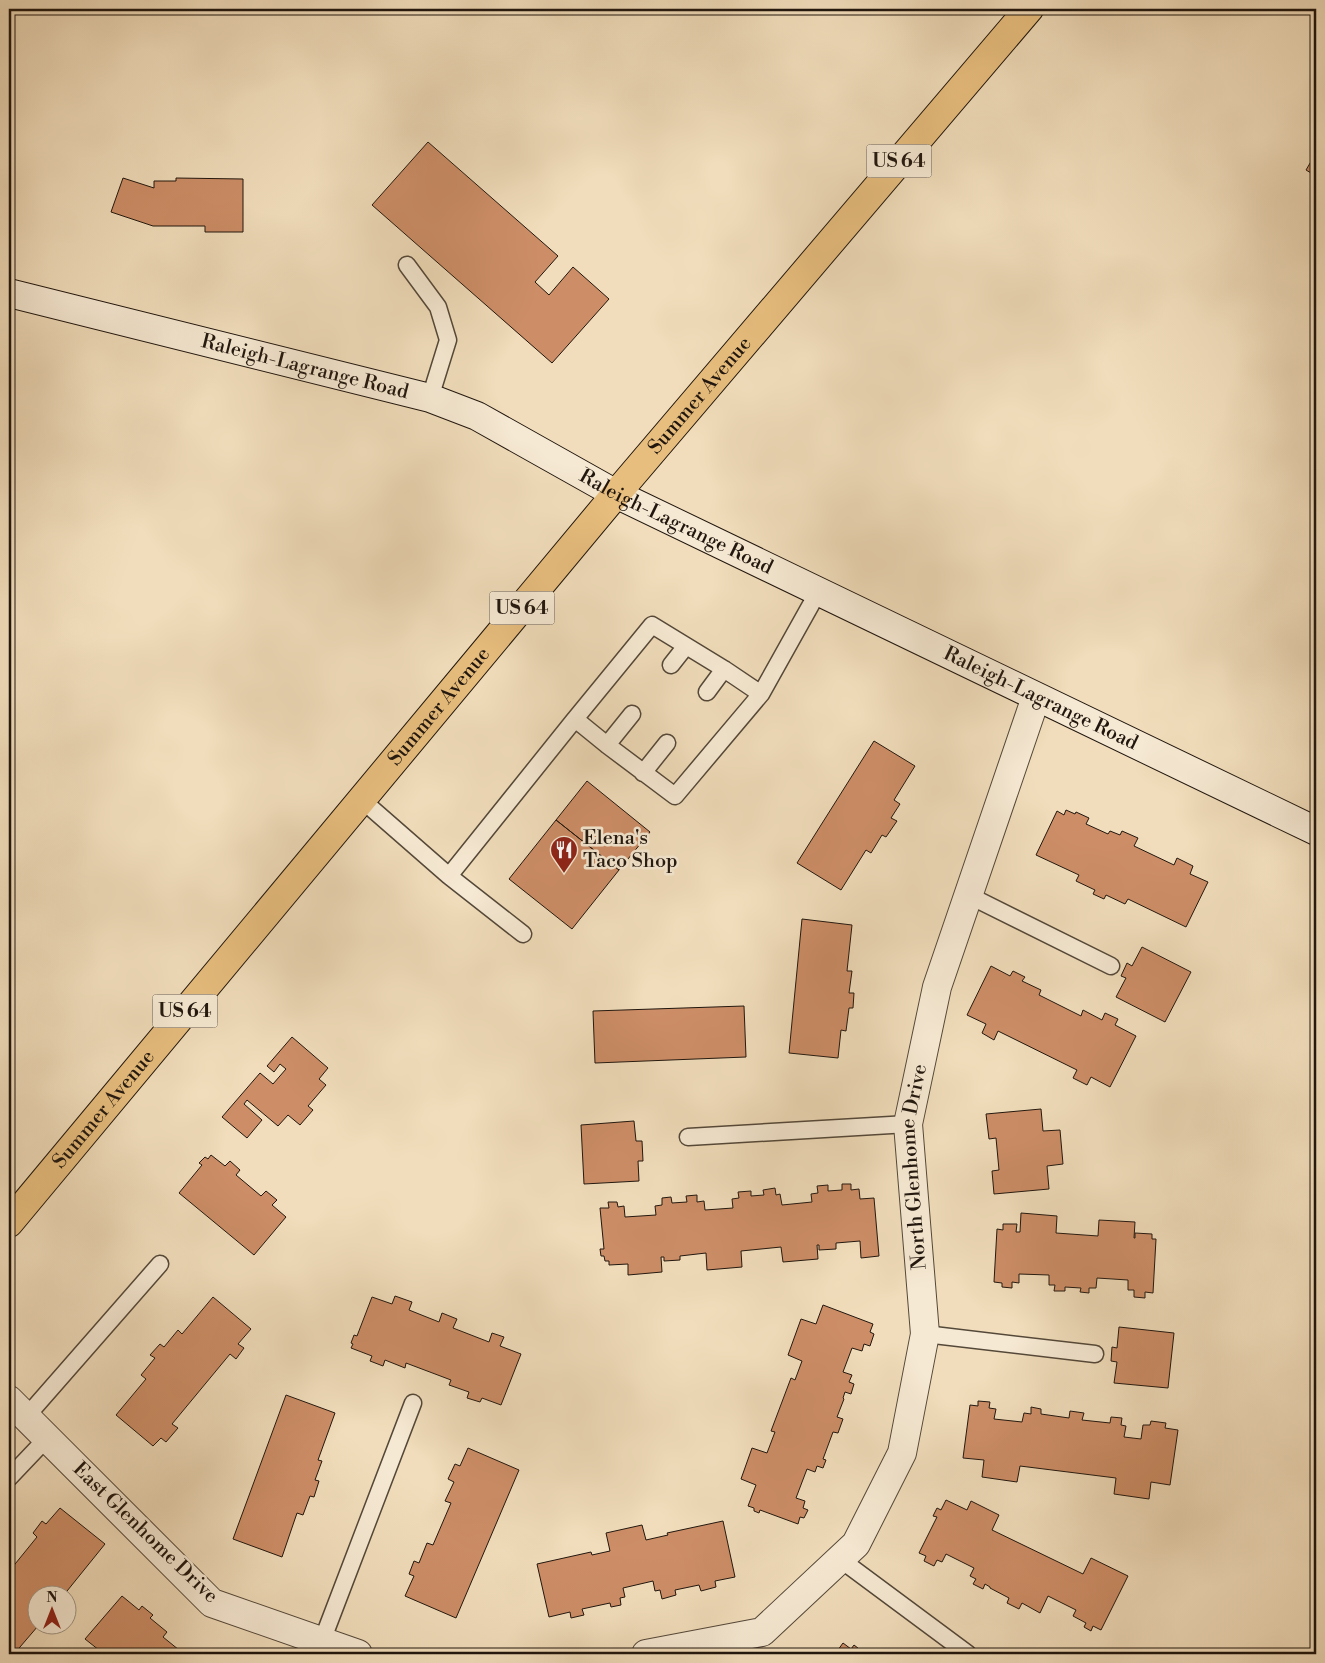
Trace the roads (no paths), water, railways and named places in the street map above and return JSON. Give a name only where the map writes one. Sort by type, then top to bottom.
[{"type":"main road","name":"Summer Avenue","points":[[9,1223],[616,494],[1029,9]]},
{"type":"street","name":"Raleigh-Lagrange Road","points":[[9,293],[430,398],[477,416],[616,494],[1316,831]]},
{"type":"street","name":"North Glenhome Drive","points":[[646,1654],[762,1632],[856,1544],[902,1453],[925,1334],[908,1124],[936,987],[1036,697]]},
{"type":"street","name":"East Glenhome Drive","points":[[17,1409],[212,1603],[358,1654]]},
{"type":"lane","points":[[407,266],[438,307],[448,340],[430,398]]},
{"type":"lane","points":[[575,719],[607,746],[675,796],[762,694],[818,592]]},
{"type":"lane","points":[[449,876],[652,625],[762,694]]},
{"type":"lane","points":[[671,665],[686,646]]},
{"type":"lane","points":[[707,692],[724,669]]},
{"type":"lane","points":[[607,746],[632,714]]},
{"type":"lane","points":[[643,773],[667,744]]},
{"type":"lane","points":[[362,800],[449,876],[523,934]]},
{"type":"lane","points":[[968,895],[1111,966]]},
{"type":"lane","points":[[688,1137],[908,1124]]},
{"type":"lane","points":[[17,1409],[160,1264]]},
{"type":"lane","points":[[925,1334],[1095,1354]]},
{"type":"lane","points":[[322,1641],[414,1403]]},
{"type":"lane","points":[[9,1478],[47,1438]]},
{"type":"lane","points":[[840,1559],[968,1654]]},
{"type":"place","name":"Elena's Taco Shop","points":[[564,874]]}]
